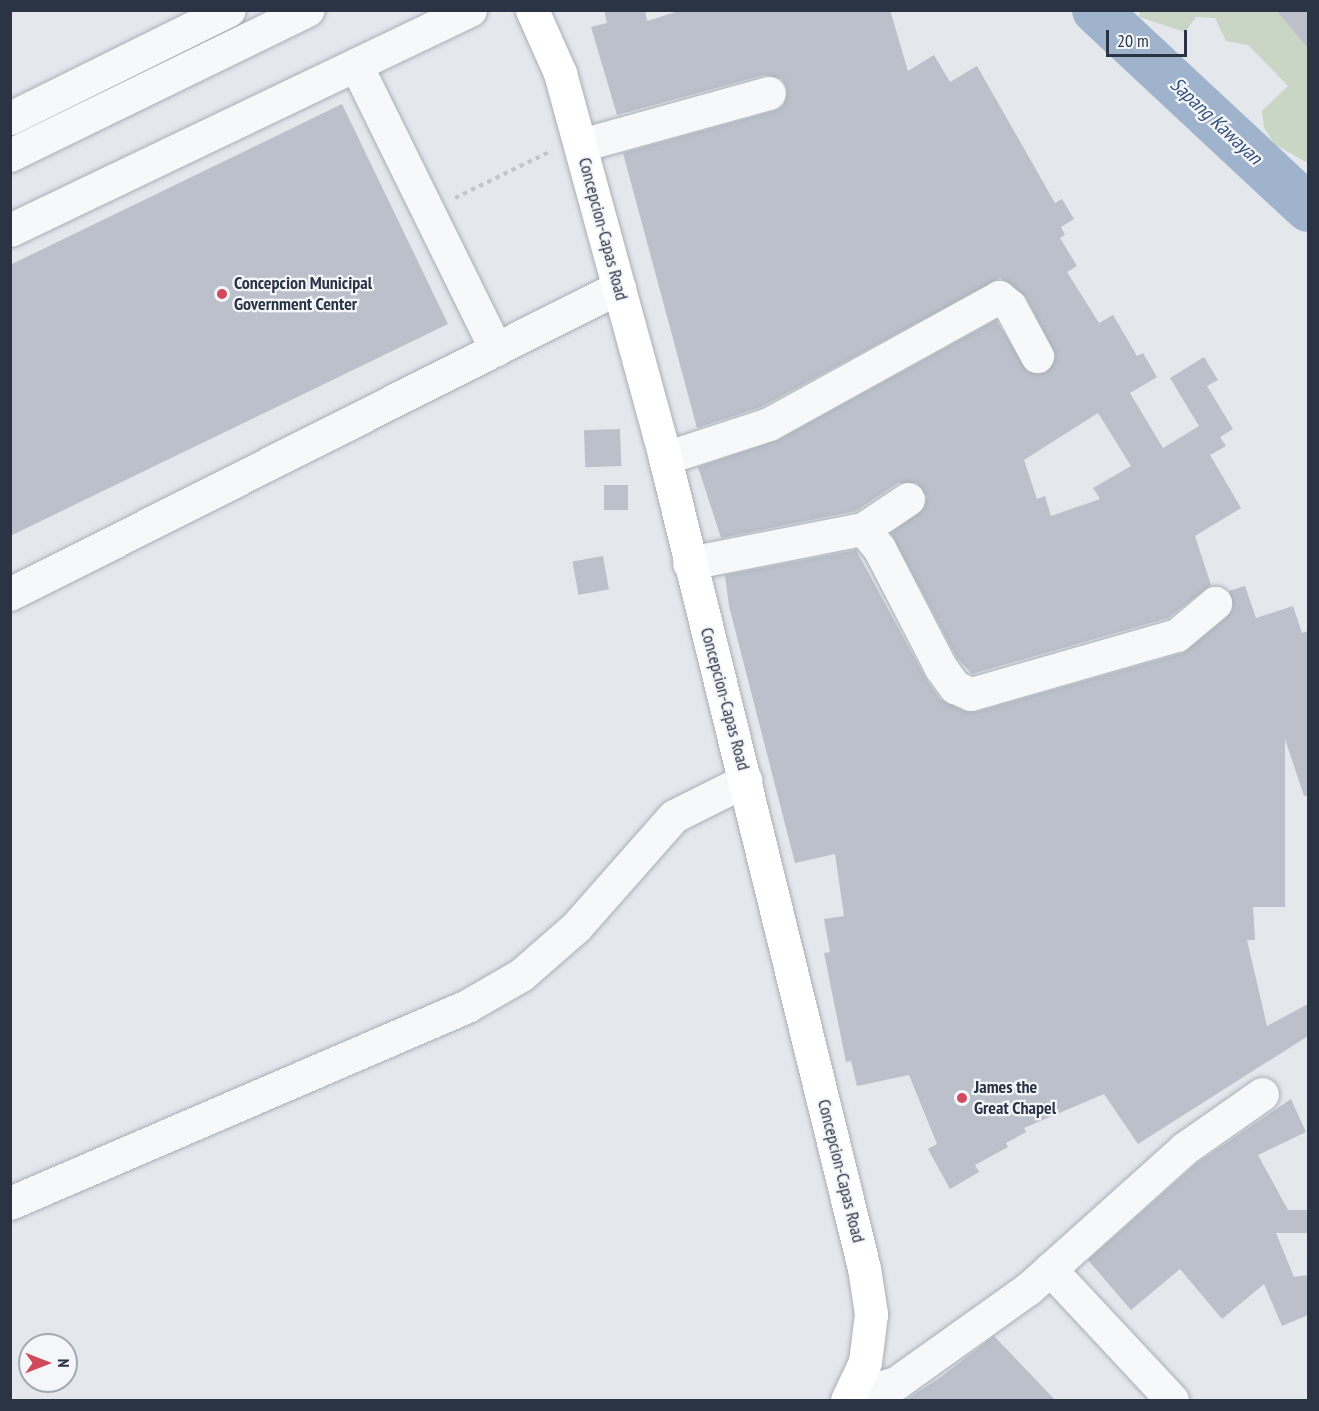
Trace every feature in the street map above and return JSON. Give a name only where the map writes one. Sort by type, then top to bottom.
[{"type":"main road","name":"Concepcion-Capas Road","points":[[532,10],[560,73],[665,458],[689,563],[746,780],[864,1268],[871,1314],[865,1362],[850,1398]]},
{"type":"street","points":[[10,118],[229,10]]},
{"type":"street","points":[[10,155],[307,10]]},
{"type":"street","points":[[10,230],[471,10]]},
{"type":"street","points":[[356,65],[496,349]]},
{"type":"street","points":[[580,141],[769,93]]},
{"type":"street","points":[[10,594],[619,287]]},
{"type":"street","points":[[665,458],[769,424],[999,297],[1010,306],[1037,356]]},
{"type":"street","points":[[689,563],[862,530],[908,499]]},
{"type":"street","points":[[862,530],[879,548],[941,668],[955,687],[971,694],[1177,635],[1215,603]]},
{"type":"street","points":[[10,1203],[476,1001],[520,975],[576,927],[674,816],[746,780]]},
{"type":"street","points":[[850,1398],[896,1383],[1050,1269],[1185,1148],[1262,1094]]},
{"type":"street","points":[[1050,1269],[1172,1401]]},
{"type":"path","points":[[428,211],[580,141]]},
{"type":"green space","points":[[1140,10],[1308,11],[1308,163],[1274,144],[1264,127],[1262,111],[1288,86],[1248,45],[1226,41],[1215,18],[1196,17],[1185,32],[1139,17]]},
{"type":"building","points":[[604,10],[645,10],[647,21],[682,10],[890,10],[908,71],[934,55],[950,82],[977,66],[1055,203],[1062,199],[1074,219],[1061,227],[1065,235],[1060,238],[1077,266],[1067,272],[1099,323],[1113,315],[1137,356],[1143,353],[1157,377],[1130,393],[1163,448],[1199,426],[1170,378],[1204,357],[1218,380],[1207,386],[1233,429],[1220,437],[1226,446],[1210,455],[1241,508],[1195,536],[1211,585],[1168,618],[972,674],[957,658],[891,533],[924,508],[927,497],[917,483],[898,483],[856,511],[721,538],[698,467],[778,440],[996,320],[1028,372],[1046,372],[1056,356],[1026,297],[1000,278],[761,407],[697,428],[623,153],[774,111],[783,106],[787,89],[782,79],[764,75],[617,115],[591,27],[607,23]],"holes":[[[1098,413],[1131,466],[1093,488],[1100,499],[1051,516],[1045,496],[1037,499],[1024,460]]]},
{"type":"building","points":[[1276,10],[1308,10],[1308,48]]},
{"type":"building","name":"Concepcion Municipal Government Center","points":[[342,104],[448,324],[10,536],[10,265]]},
{"type":"building","points":[[620,429],[621,466],[585,467],[584,430]]},
{"type":"building","points":[[604,485],[628,485],[628,510],[604,510]]},
{"type":"building","points":[[856,550],[926,679],[940,699],[964,711],[976,712],[1183,653],[1227,617],[1233,609],[1229,591],[1245,586],[1256,618],[1293,606],[1302,633],[1308,631],[1308,796],[1304,796],[1285,739],[1285,907],[1253,907],[1255,940],[1247,940],[1267,1026],[1308,1004],[1308,1036],[1138,1144],[1104,1094],[1024,1128],[1026,1132],[1006,1143],[1008,1147],[975,1165],[979,1172],[950,1189],[928,1149],[937,1144],[909,1075],[857,1086],[851,1061],[846,1062],[824,953],[830,952],[824,919],[844,916],[835,854],[795,863],[729,606],[725,575]]},
{"type":"building","points":[[603,556],[609,589],[578,595],[572,561]]},
{"type":"building","points":[[1291,1099],[1306,1132],[1258,1155],[1288,1210],[1308,1210],[1308,1233],[1276,1233],[1294,1277],[1308,1275],[1308,1315],[1282,1326],[1264,1284],[1222,1319],[1180,1269],[1131,1310],[1088,1260],[1197,1163]]},
{"type":"building","points":[[994,1336],[1056,1401],[904,1401],[941,1377]]},
{"type":"waterway","name":"Sapang Kawayan","points":[[1096,10],[1308,208]]},
{"type":"place","name":"Concepcion Municipal Government Center","points":[[222,294]]},
{"type":"place","name":"James the Great Chapel","points":[[962,1098]]}]
